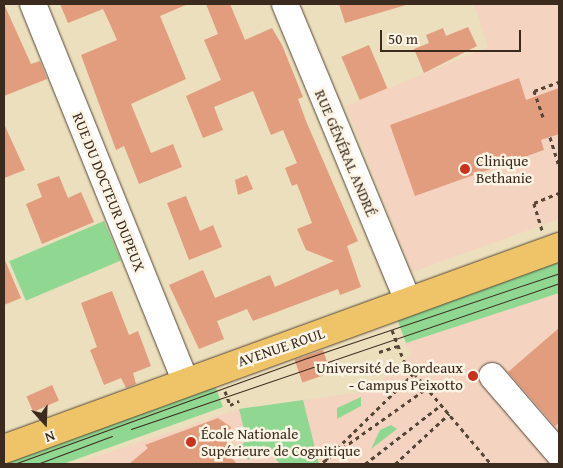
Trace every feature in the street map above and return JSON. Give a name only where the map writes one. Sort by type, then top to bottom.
[{"type":"main road","name":"AVENUE ROUL","points":[[4,449],[185,381],[408,301],[552,242]]},
{"type":"street","name":"RUE DU DOCTEUR DUPEUX","points":[[33,4],[185,381]]},
{"type":"street","name":"RUE GÉNÉRAL ANDRÉ","points":[[285,4],[408,301]]},
{"type":"street","points":[[492,376],[559,454]]},
{"type":"path","points":[[543,117],[534,91],[559,82]]},
{"type":"path","points":[[550,138],[559,167]]},
{"type":"path","points":[[552,242],[534,203],[559,193]]},
{"type":"path","points":[[379,352],[398,346],[414,372],[490,464]]},
{"type":"path","points":[[414,372],[323,462],[427,388]]},
{"type":"path","points":[[365,464],[441,405]]},
{"type":"path","points":[[395,464],[449,414]]},
{"type":"shaded area","name":"Clinique Bethanie","points":[[474,4],[559,4],[559,219],[412,272],[346,106],[488,47]]},
{"type":"shaded area","name":"Université de Bordeaux - Campus Peixotto","points":[[559,293],[559,464],[74,464],[239,409],[369,391],[412,354],[404,344]]},
{"type":"green space","points":[[104,221],[121,261],[26,301],[9,261]]},
{"type":"green space","points":[[559,257],[559,293],[406,343],[396,316]]},
{"type":"green space","points":[[213,380],[223,407],[63,464],[4,464],[4,458]]},
{"type":"green space","points":[[361,397],[361,406],[337,419],[337,408]]},
{"type":"green space","points":[[303,400],[319,464],[280,464],[264,445],[248,460],[242,444],[247,441],[239,409]]},
{"type":"green space","points":[[391,425],[397,429],[371,449],[380,430]]},
{"type":"building","points":[[4,4],[31,64],[40,61],[47,79],[4,96]]},
{"type":"building","points":[[60,4],[188,4],[160,16],[186,79],[131,104],[151,153],[173,144],[182,167],[139,184],[124,146],[116,150],[81,55],[117,40],[103,9],[68,23]]},
{"type":"building","points":[[206,4],[230,4],[245,40],[272,28],[282,45],[303,97],[298,99],[306,121],[358,241],[347,246],[361,287],[340,295],[338,289],[253,321],[247,309],[217,321],[224,339],[199,349],[169,285],[203,270],[215,298],[270,275],[275,287],[334,261],[306,250],[297,229],[312,223],[297,184],[292,186],[285,168],[297,163],[283,130],[271,135],[253,91],[214,107],[223,130],[203,138],[186,96],[221,80],[204,40],[218,34]]},
{"type":"building","points":[[339,4],[405,4],[406,5],[345,23]]},
{"type":"building","points":[[468,27],[477,46],[424,73],[414,49],[429,43],[426,35],[443,28],[446,36]]},
{"type":"building","points":[[369,45],[387,88],[360,100],[341,57]]},
{"type":"building","points":[[519,78],[526,100],[559,88],[559,134],[541,140],[544,150],[415,196],[390,125]]},
{"type":"building","points":[[4,124],[25,170],[4,178]]},
{"type":"building","points":[[247,175],[253,189],[238,195],[235,180]]},
{"type":"building","points":[[59,176],[68,198],[81,192],[94,222],[42,244],[26,204],[42,197],[37,184]]},
{"type":"building","points":[[186,196],[200,231],[213,225],[222,247],[189,260],[167,203]]},
{"type":"building","points":[[4,258],[21,298],[4,305]]},
{"type":"building","points":[[112,291],[129,335],[138,331],[151,366],[133,373],[136,384],[126,388],[121,378],[104,385],[90,350],[97,347],[81,303]]},
{"type":"building","points":[[559,328],[559,423],[555,426],[508,372]]},
{"type":"building","points":[[323,350],[331,373],[302,382],[295,360]]},
{"type":"building","points":[[52,385],[59,401],[33,412],[26,396]]},
{"type":"building","name":"École Nationale Supérieure de Cognitique","points":[[218,418],[231,427],[225,450],[237,464],[129,464],[148,448],[145,445]]},
{"type":"tram line","points":[[14,464],[307,358],[559,273]]},
{"type":"tram line","points":[[131,429],[559,283]]},
{"type":"tram line","points":[[37,464],[112,436]]},
{"type":"place","name":"Clinique Bethanie","points":[[465,169]]},
{"type":"place","name":"Université de Bordeaux - Campus Peixotto","points":[[473,376]]},
{"type":"place","name":"École Nationale Supérieure de Cognitique","points":[[191,442]]}]
